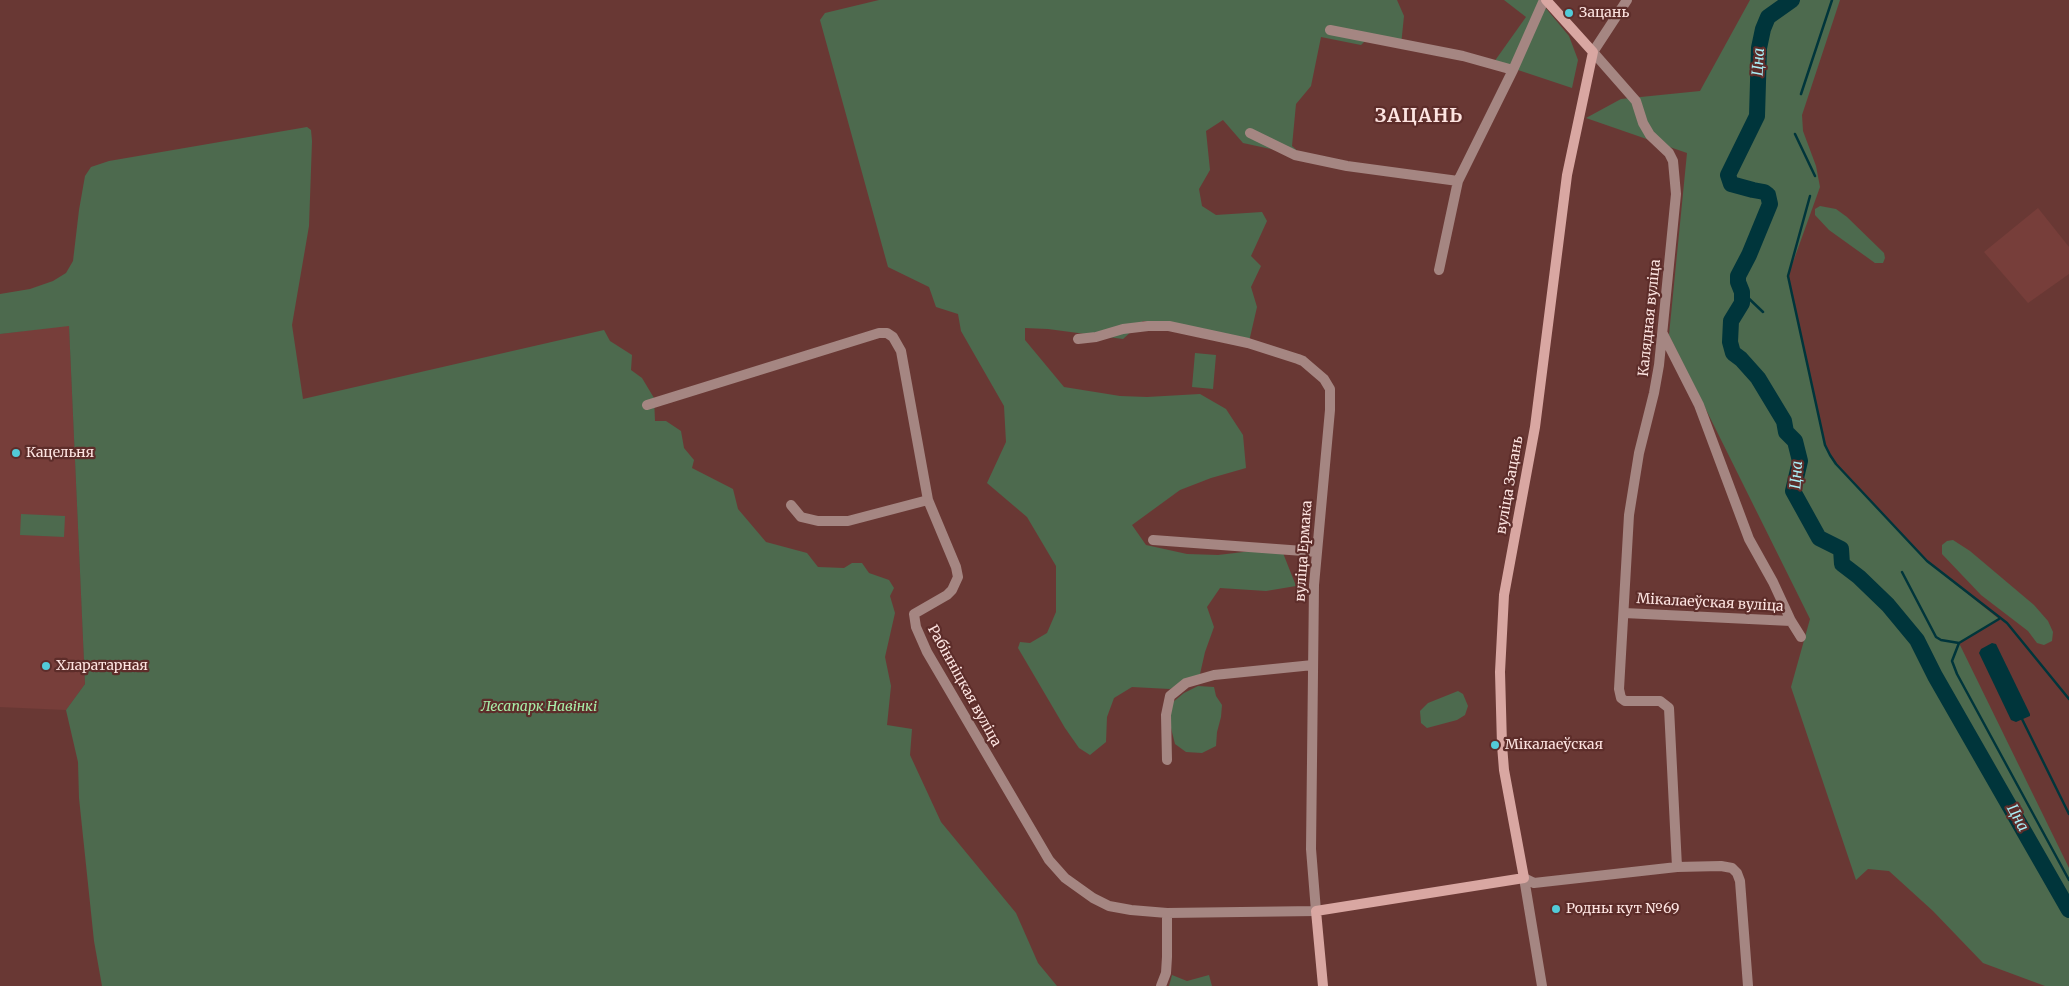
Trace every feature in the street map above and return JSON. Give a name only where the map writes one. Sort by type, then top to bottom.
[{"type":"street","points":[[1439,270],[1458,181],[1545,0],[1593,52]]},
{"type":"street","name":"вуліца Зацань","points":[[1542,986],[1504,770],[1500,672],[1504,595],[1534,427],[1567,175],[1593,52],[1627,0]]},
{"type":"street","points":[[1330,30],[1464,56],[1513,70]]},
{"type":"street","name":"Калядная вуліца","points":[[1593,52],[1636,101],[1650,135],[1669,153],[1673,161],[1676,194],[1663,334],[1654,393],[1639,453],[1629,515],[1624,613]]},
{"type":"street","points":[[1250,133],[1296,155],[1347,166],[1458,181]]},
{"type":"street","name":"вуліца Ермака","points":[[1078,339],[1096,337],[1122,329],[1169,326],[1248,343],[1303,361],[1324,379],[1330,389],[1330,410],[1314,586],[1313,664],[1311,849],[1323,986]]},
{"type":"street","name":"Рабінніцкая вуліца","points":[[646,405],[879,333],[887,333],[893,337],[901,351],[928,500],[956,567],[958,577],[952,590],[947,595],[914,614],[916,627],[927,652],[1049,860],[1060,873],[1086,893],[1110,906],[1167,913],[1316,911]]},
{"type":"street","points":[[1663,334],[1699,405],[1749,539],[1801,637]]},
{"type":"street","points":[[791,505],[801,517],[818,521],[848,521],[928,500]]},
{"type":"street","points":[[1153,540],[1317,552]]},
{"type":"street","name":"Мікалаеўская вуліца","points":[[1677,867],[1669,708],[1660,701],[1627,701],[1621,698],[1619,689],[1624,613],[1791,621]]},
{"type":"street","points":[[1167,760],[1166,715],[1170,696],[1186,683],[1214,675],[1313,664]]},
{"type":"street","points":[[1316,911],[1524,878],[1534,883],[1677,867],[1725,866],[1732,868],[1737,873],[1740,881],[1748,986]]},
{"type":"street","points":[[1161,986],[1166,973],[1167,913]]},
{"type":"shaded area","points":[[2038,208],[2069,247],[2069,274],[2028,303],[1984,252]]},
{"type":"shaded area","points":[[69,325],[85,684],[66,710],[0,707],[0,334]]},
{"type":"green space","points":[[879,0],[1397,0],[1404,16],[1401,45],[1368,38],[1361,45],[1321,37],[1311,86],[1296,104],[1292,146],[1303,156],[1243,143],[1223,120],[1206,131],[1210,170],[1199,189],[1202,206],[1216,215],[1262,212],[1267,221],[1251,256],[1261,266],[1251,287],[1257,307],[1248,346],[1177,323],[1143,321],[1123,339],[1048,329],[1025,328],[1025,340],[1064,387],[1120,396],[1147,397],[1200,394],[1226,409],[1243,435],[1246,468],[1211,478],[1180,490],[1132,525],[1146,545],[1187,554],[1218,555],[1252,551],[1283,553],[1296,586],[1266,591],[1220,588],[1207,607],[1214,627],[1200,674],[1170,689],[1132,687],[1114,698],[1107,717],[1106,742],[1090,755],[1079,748],[1065,728],[1018,648],[1020,642],[1030,643],[1047,633],[1056,612],[1056,566],[1027,517],[987,483],[1006,442],[1004,406],[961,331],[958,314],[936,307],[929,287],[888,267],[820,20],[825,13]]},
{"type":"green space","points":[[1504,0],[1539,0],[1569,36],[1578,60],[1572,88],[1494,62],[1526,17]]},
{"type":"green space","points":[[1750,0],[1840,0],[1802,115],[1803,131],[1816,166],[1820,187],[1788,276],[1825,445],[1836,464],[1927,561],[1999,619],[1959,643],[2069,868],[2069,986],[2045,986],[1983,963],[1933,911],[1889,871],[1868,869],[1856,880],[1791,687],[1810,619],[1669,335],[1687,153],[1586,118],[1621,99],[1700,91]]},
{"type":"green space","name":"Лесапарк Навінкі","points":[[307,127],[311,130],[312,141],[309,226],[292,325],[303,399],[604,330],[610,341],[632,355],[631,370],[642,378],[654,398],[655,421],[666,421],[681,431],[684,448],[694,460],[692,468],[733,489],[738,509],[766,542],[807,553],[818,567],[844,568],[852,563],[862,563],[869,573],[889,580],[894,588],[890,596],[895,613],[885,657],[891,686],[887,725],[912,729],[910,755],[941,822],[1016,913],[1038,963],[1057,986],[102,986],[94,941],[79,798],[78,762],[66,710],[85,684],[69,326],[0,334],[0,294],[30,289],[53,281],[66,273],[73,261],[85,176],[91,167],[109,161]]},
{"type":"green space","points":[[1820,206],[1836,209],[1847,217],[1884,253],[1883,263],[1875,263],[1829,230],[1815,215],[1815,209]]},
{"type":"green space","points":[[1195,353],[1216,355],[1213,389],[1192,387]]},
{"type":"green space","points":[[21,514],[65,516],[64,537],[20,535]]},
{"type":"green space","points":[[1953,540],[1970,551],[2034,605],[2048,621],[2053,632],[2052,641],[2044,645],[2037,643],[2028,631],[1981,595],[1942,554],[1942,545],[1947,541]]},
{"type":"green space","points":[[1198,686],[1214,687],[1216,696],[1222,705],[1216,746],[1202,753],[1186,752],[1175,744],[1169,720],[1173,702],[1184,693]]},
{"type":"green space","points":[[1458,691],[1463,694],[1468,706],[1465,715],[1457,720],[1427,728],[1421,723],[1420,711],[1428,703]]},
{"type":"green space","points":[[1172,975],[1187,981],[1209,975],[1212,986],[1169,986]]},
{"type":"water","points":[[1992,643],[1996,644],[2030,714],[2030,716],[2016,722],[2011,720],[1979,653],[1981,649]]},
{"type":"waterway","name":"Цна","points":[[1792,0],[1768,17],[1763,29],[1759,48],[1757,116],[1728,175],[1731,184],[1764,192],[1768,195],[1770,204],[1749,255],[1738,276],[1742,292],[1742,303],[1731,321],[1730,342],[1733,353],[1758,378],[1784,421],[1786,432],[1795,441],[1800,461],[1793,491],[1819,538],[1841,549],[1842,564],[1859,577],[1888,605],[1917,640],[1935,676],[2069,910]]},
{"type":"waterway","points":[[1801,94],[1832,0]]},
{"type":"waterway","points":[[1795,134],[1815,176]]},
{"type":"waterway","points":[[1810,196],[1788,276],[1825,445],[1830,455],[1836,464],[1927,561],[2007,623],[2069,699]]},
{"type":"waterway","points":[[1742,292],[1763,312]]},
{"type":"waterway","points":[[1902,572],[1936,637],[1941,640],[1959,643]]},
{"type":"waterway","points":[[1999,619],[1959,643],[1952,661],[1957,674],[2069,880]]},
{"type":"waterway","points":[[2022,719],[2069,814]]},
{"type":"place","name":"Зацань","points":[[1569,13]]},
{"type":"place","name":"Кацельня","points":[[16,453]]},
{"type":"place","name":"Хларатарная","points":[[46,666]]},
{"type":"place","name":"Мікалаеўская","points":[[1495,745]]},
{"type":"place","name":"Родны кут №69","points":[[1556,909]]},
{"type":"district","name":"ЗАЦАНЬ","points":[[1419,117]]}]
